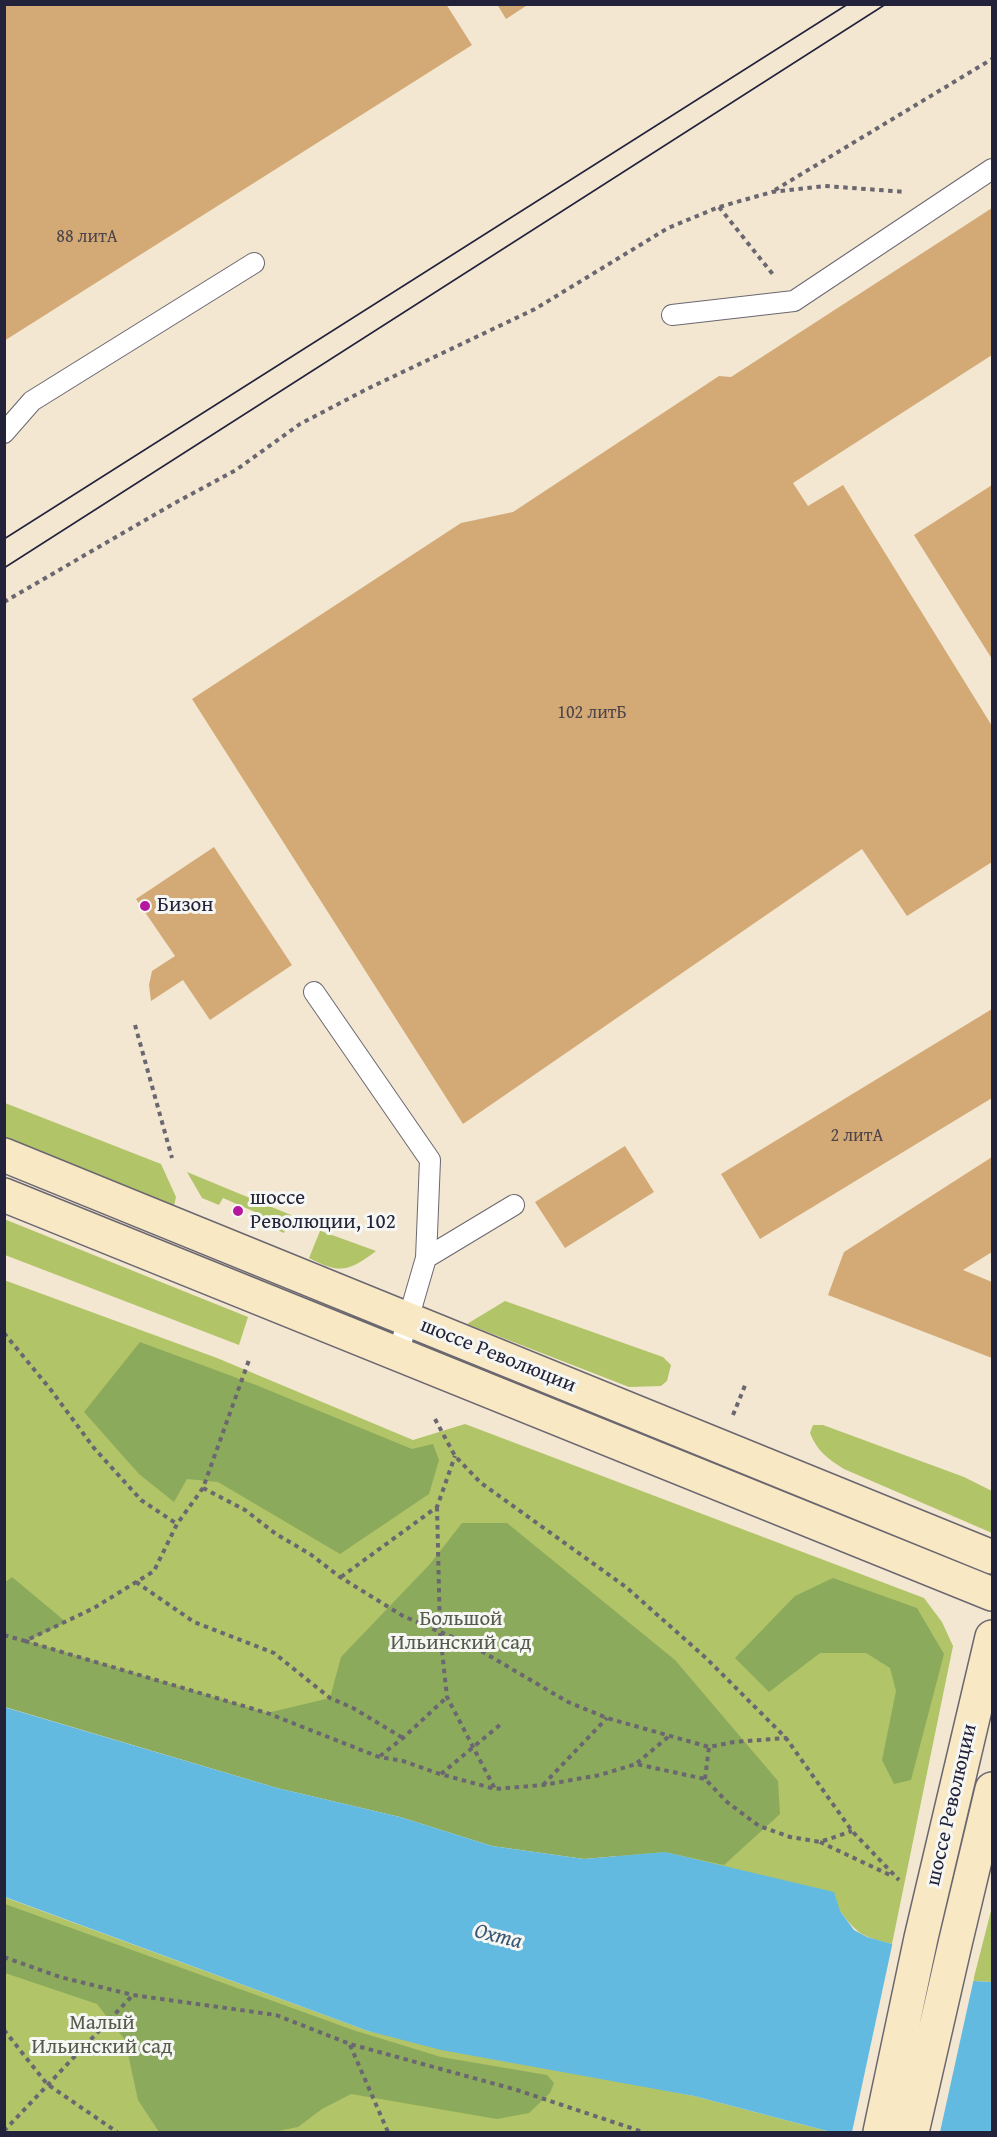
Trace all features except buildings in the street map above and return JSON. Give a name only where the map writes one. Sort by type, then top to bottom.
[{"type":"main road","name":"шоссе Революции","points":[[4,1155],[993,1557]]},
{"type":"main road","name":"шоссе Революции","points":[[4,1195],[993,1594]]},
{"type":"main road","name":"шоссе Революции","points":[[879,2133],[921,1938],[993,1637]]},
{"type":"main road","name":"шоссе Революции","points":[[912,2133],[993,1789]]},
{"type":"lane","points":[[672,315],[794,301],[993,169]]},
{"type":"lane","points":[[4,433],[32,401],[254,263]]},
{"type":"lane","points":[[314,992],[430,1160],[426,1258],[398,1354]]},
{"type":"lane","points":[[426,1258],[514,1205]]},
{"type":"path","points":[[772,192],[993,59]]},
{"type":"path","points":[[5,601],[236,470],[300,424],[367,389],[535,309],[668,228],[719,207],[772,192],[825,186],[952,195]]},
{"type":"path","points":[[719,207],[794,301]]},
{"type":"path","points":[[135,1025],[172,1158]]},
{"type":"path","points":[[4,1333],[51,1390],[94,1448],[141,1500],[177,1524]]},
{"type":"path","points":[[26,1641],[66,1623],[154,1570],[177,1524],[203,1488],[249,1360]]},
{"type":"path","points":[[435,1419],[455,1456],[481,1483],[626,1587],[706,1658],[786,1738],[852,1831],[903,1884]]},
{"type":"path","points":[[455,1456],[437,1507],[440,1632],[447,1697],[495,1789]]},
{"type":"path","points":[[203,1488],[245,1510],[340,1577],[403,1616],[471,1645],[568,1702],[607,1719],[709,1747],[734,1742],[786,1738]]},
{"type":"path","points":[[340,1577],[437,1507]]},
{"type":"path","points":[[136,1582],[194,1622],[274,1653],[330,1698],[353,1708],[403,1738]]},
{"type":"path","points":[[4,1635],[267,1713],[379,1756],[495,1789],[543,1785],[600,1775],[636,1764],[669,1737]]},
{"type":"path","points":[[379,1756],[403,1738],[447,1697]]},
{"type":"path","points":[[543,1785],[607,1719]]},
{"type":"path","points":[[440,1774],[501,1724]]},
{"type":"path","points":[[705,1779],[709,1747]]},
{"type":"path","points":[[636,1764],[705,1779],[728,1802],[759,1826],[790,1837],[820,1842],[896,1877]]},
{"type":"path","points":[[820,1842],[852,1831]]},
{"type":"path","points":[[4,1957],[60,1977],[133,1995],[276,2015],[350,2044],[517,2090],[642,2132]]},
{"type":"path","points":[[4,2131],[133,1995]]},
{"type":"path","points":[[4,2030],[47,2084],[117,2133]]},
{"type":"path","points":[[350,2044],[388,2133]]},
{"type":"green space","points":[[5,1103],[161,1164],[176,1197],[174,1206],[5,1137]]},
{"type":"green space","points":[[187,1172],[291,1215],[284,1233],[260,1222],[262,1215],[223,1198],[219,1205],[202,1198]]},
{"type":"green space","points":[[4,1219],[248,1317],[239,1345],[5,1255]]},
{"type":"green space","points":[[320,1231],[376,1251],[351,1267],[329,1267],[309,1258]]},
{"type":"green space","name":"Большой Ильинский сад","points":[[4,1280],[217,1358],[413,1440],[465,1424],[924,1598],[942,1622],[953,1646],[892,1944],[862,1934],[840,1911],[5,1707]]},
{"type":"green space","points":[[505,1301],[663,1357],[671,1365],[667,1381],[661,1386],[629,1387],[467,1324]]},
{"type":"green space","points":[[140,1342],[256,1385],[412,1449],[433,1444],[439,1460],[429,1494],[340,1554],[218,1482],[187,1479],[174,1502],[139,1474],[84,1412]]},
{"type":"green space","points":[[813,1425],[823,1425],[964,1477],[992,1491],[992,1533],[844,1469],[828,1458],[816,1445],[810,1433]]},
{"type":"green space","points":[[462,1523],[507,1523],[675,1660],[778,1781],[780,1814],[724,1865],[665,1852],[584,1859],[492,1846],[400,1817],[277,1788],[5,1707],[4,1583],[12,1577],[66,1622],[27,1641],[267,1713],[330,1698],[341,1657],[430,1564]]},
{"type":"green space","points":[[833,1578],[917,1608],[944,1654],[911,1780],[894,1784],[882,1760],[896,1691],[890,1668],[866,1653],[820,1653],[769,1692],[735,1658],[795,1596]]},
{"type":"green space","name":"Малый Ильинский сад","points":[[4,1897],[368,2031],[694,2096],[831,2132],[5,2132]]},
{"type":"green space","points":[[5,1904],[353,2030],[441,2057],[547,2075],[554,2083],[550,2093],[529,2113],[497,2119],[351,2094],[322,2109],[298,2127],[273,2132],[159,2132],[138,2100],[125,2040],[97,2004],[5,1973]]},
{"type":"green space","points":[[992,1907],[992,1982],[973,1981]]},
{"type":"water","name":"Охта","points":[[4,1707],[277,1788],[400,1817],[492,1846],[584,1859],[665,1852],[834,1892],[840,1911],[854,1930],[867,1937],[892,1944],[973,1981],[992,1982],[992,2132],[831,2132],[694,2096],[441,2050],[368,2031],[5,1897]]},
{"type":"pier","points":[[893,1941],[974,1978],[940,2132],[852,2132]]},
{"type":"tram line","points":[[4,539],[848,4]]},
{"type":"tram line","points":[[4,568],[886,4]]},
{"type":"place","name":"Бизон","points":[[145,906]]},
{"type":"place","name":"шоссе Революции, 102","points":[[238,1211]]}]
